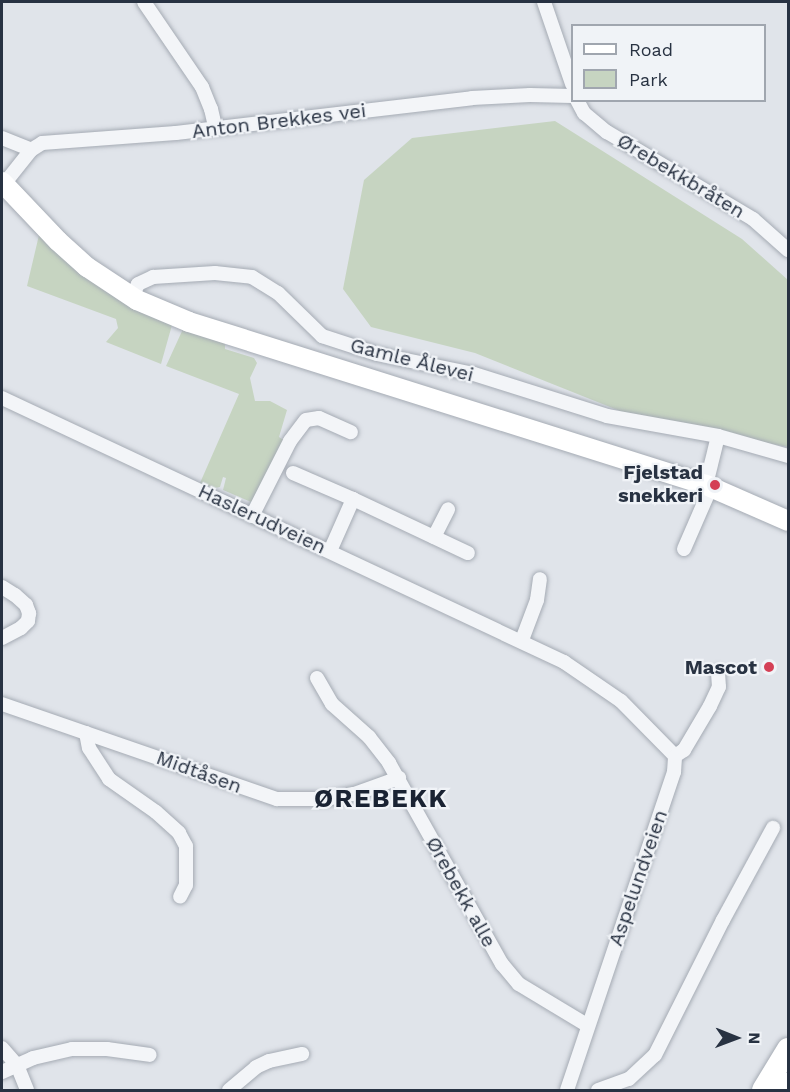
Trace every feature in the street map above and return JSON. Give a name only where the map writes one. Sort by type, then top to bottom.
[{"type":"highway","points":[[763,1090],[789,1048]]},
{"type":"highway","points":[[774,1090],[789,1065]]},
{"type":"highway","points":[[785,1090],[789,1084]]},
{"type":"main road","name":"Gamle Ålevei","points":[[3,183],[80,261],[132,297],[189,322],[708,486],[789,521]]},
{"type":"street","points":[[144,2],[202,87],[215,127]]},
{"type":"street","points":[[544,2],[571,78]]},
{"type":"street","name":"Anton Brekkes vei","points":[[31,150],[42,143],[176,133],[472,98],[530,94],[571,96]]},
{"type":"street","name":"Ørebekkbråten","points":[[578,102],[584,113],[607,132],[753,219],[789,250]]},
{"type":"street","points":[[2,138],[31,150],[3,183]]},
{"type":"street","name":"Gamle Ålevei","points":[[132,297],[138,284],[153,277],[237,273],[252,277],[278,293],[322,336],[377,354],[474,374],[607,416],[718,436],[789,456]]},
{"type":"street","name":"Haslerudveien","points":[[2,398],[522,640],[593,680],[621,701],[675,756]]},
{"type":"street","points":[[252,516],[298,427],[312,418],[339,418],[351,432]]},
{"type":"street","points":[[684,549],[708,486],[718,436]]},
{"type":"street","points":[[293,473],[468,553]]},
{"type":"street","points":[[330,551],[353,499]]},
{"type":"street","points":[[434,537],[448,509]]},
{"type":"street","points":[[522,640],[537,600],[540,579]]},
{"type":"street","points":[[2,587],[15,595],[29,613],[28,621],[21,628],[2,638]]},
{"type":"street","name":"Aspelundveien","points":[[567,1090],[586,1025],[674,772],[675,756],[684,750],[710,706],[719,687],[718,673]]},
{"type":"street","name":"Ørebekk alle","points":[[316,678],[332,704],[369,737],[399,778],[502,964],[519,984],[586,1025]]},
{"type":"street","name":"Midtåsen","points":[[2,705],[277,799],[326,800],[354,794],[399,778]]},
{"type":"street","points":[[86,733],[88,748],[109,779],[156,812],[180,833],[186,846],[186,885],[180,897]]},
{"type":"street","points":[[598,1090],[629,1079],[655,1055],[723,920],[773,828]]},
{"type":"street","points":[[2,1048],[17,1065],[27,1090]]},
{"type":"street","points":[[2,1072],[17,1065],[72,1049],[107,1049],[150,1055]]},
{"type":"street","points":[[229,1090],[243,1076],[262,1064],[302,1054]]},
{"type":"green space","points":[[555,121],[742,239],[788,280],[788,447],[635,417],[475,353],[371,327],[343,289],[364,180],[412,138]]},
{"type":"green space","points":[[39,235],[172,325],[161,364],[106,342],[118,328],[116,319],[27,286]]},
{"type":"green space","points":[[183,329],[225,343],[225,349],[254,358],[257,363],[250,378],[255,401],[270,401],[287,410],[279,437],[285,441],[259,493],[251,502],[223,490],[226,478],[223,477],[220,487],[215,488],[200,483],[239,394],[166,366]]},
{"type":"place","name":"Fjelstad snekkeri","points":[[715,485]]},
{"type":"place","name":"Mascot","points":[[769,667]]},
{"type":"district","name":"ØREBEKK","points":[[381,799]]}]
